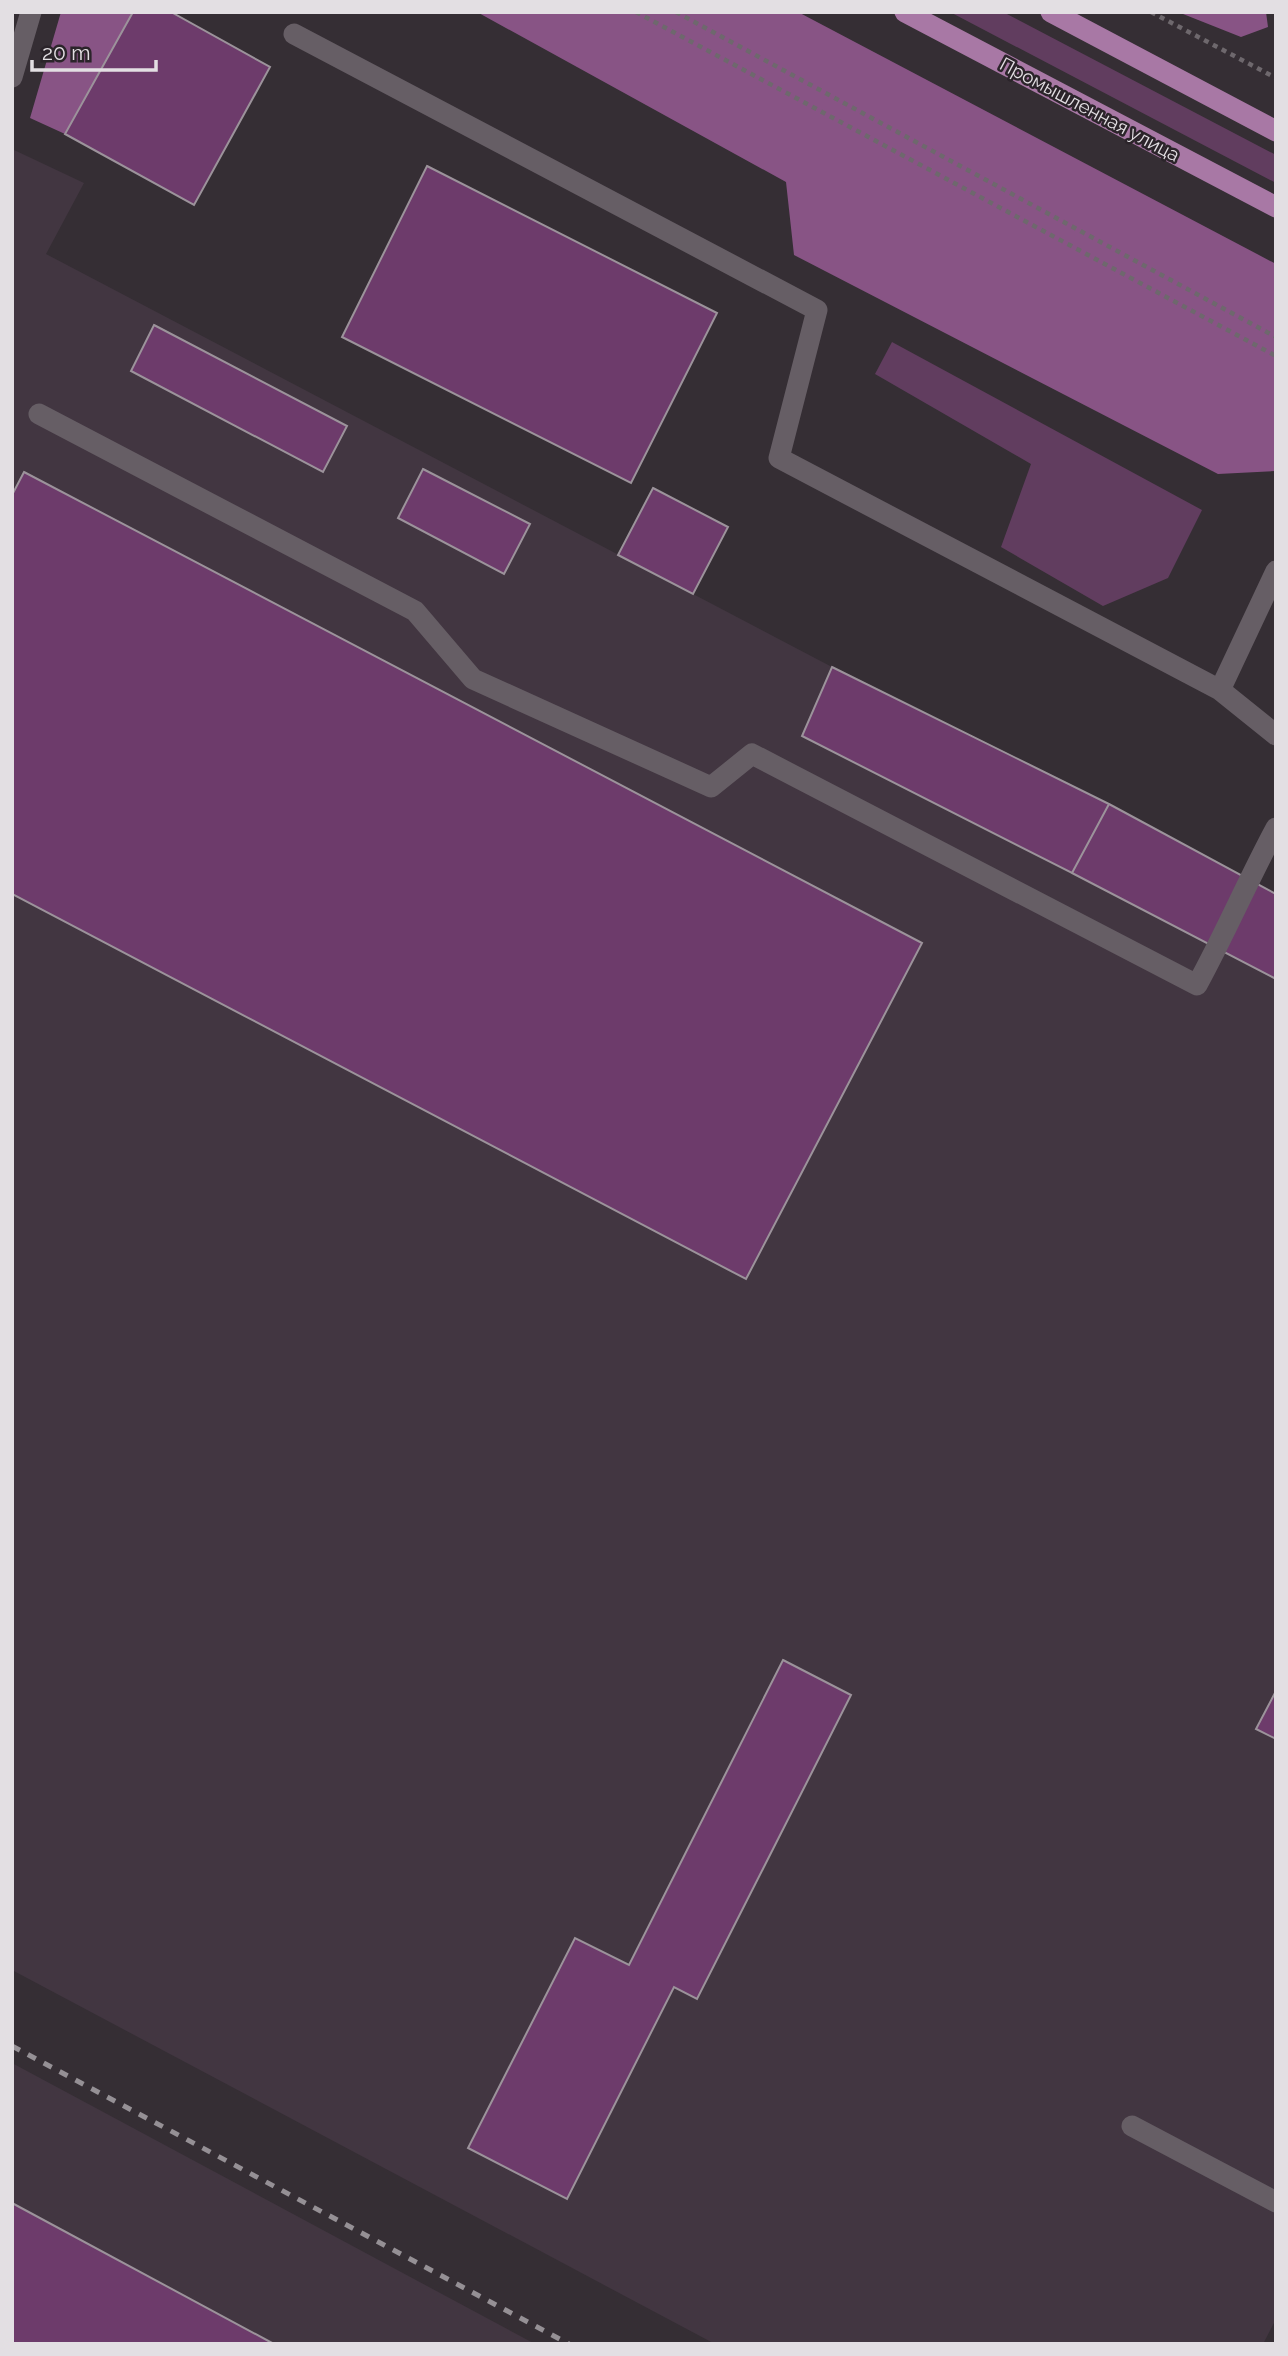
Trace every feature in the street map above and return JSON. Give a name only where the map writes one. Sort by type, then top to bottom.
[{"type":"main road","name":"Промышленная улица","points":[[905,12],[1276,207]]},
{"type":"main road","points":[[1051,12],[1276,131]]},
{"type":"lane","points":[[12,77],[30,12]]},
{"type":"lane","points":[[294,34],[817,310],[779,458],[1220,690],[1276,736]]},
{"type":"lane","points":[[39,414],[415,611],[473,679],[711,787],[752,754],[1197,985],[1276,828]]},
{"type":"lane","points":[[1220,690],[1276,571]]},
{"type":"lane","points":[[1132,2126],[1276,2202]]},
{"type":"path","points":[[636,12],[1276,356]]},
{"type":"path","points":[[676,12],[1276,337]]},
{"type":"path","points":[[1151,12],[1276,78]]},
{"type":"shaded area","points":[[61,12],[133,12],[65,134],[30,118]]},
{"type":"shaded area","points":[[477,12],[798,12],[1276,264],[1275,471],[1218,474],[794,255],[786,182]]},
{"type":"shaded area","points":[[950,12],[1003,12],[1276,155],[1276,183]]},
{"type":"shaded area","points":[[1178,12],[1266,12],[1268,27],[1241,37]]},
{"type":"shaded area","points":[[12,149],[84,183],[46,254],[832,667],[1068,783],[1276,894],[1276,2319],[1263,2344],[715,2344],[12,1970]]},
{"type":"shaded area","points":[[892,342],[1202,510],[1168,578],[1103,606],[1001,547],[1031,464],[875,374]]},
{"type":"shaded area","points":[[12,2063],[535,2344],[12,2344]]},
{"type":"building","points":[[133,12],[171,12],[270,67],[194,205],[65,134]]},
{"type":"building","points":[[427,166],[717,313],[631,483],[342,337]]},
{"type":"building","points":[[154,325],[347,426],[323,472],[131,371]]},
{"type":"building","points":[[423,469],[530,524],[504,574],[398,518]]},
{"type":"building","points":[[24,472],[922,943],[746,1279],[12,894],[12,495]]},
{"type":"building","points":[[653,488],[728,527],[693,594],[618,555]]},
{"type":"building","points":[[832,667],[1109,804],[1072,873],[802,736]]},
{"type":"building","points":[[1109,804],[1276,894],[1276,979],[1072,873]]},
{"type":"building","points":[[783,1660],[851,1695],[697,1999],[674,1987],[567,2199],[468,2148],[575,1938],[629,1965]]},
{"type":"building","points":[[1276,1691],[1276,1739],[1256,1729]]},
{"type":"building","points":[[12,2203],[274,2344],[12,2344]]},
{"type":"railway","points":[[12,2046],[569,2344]]}]
